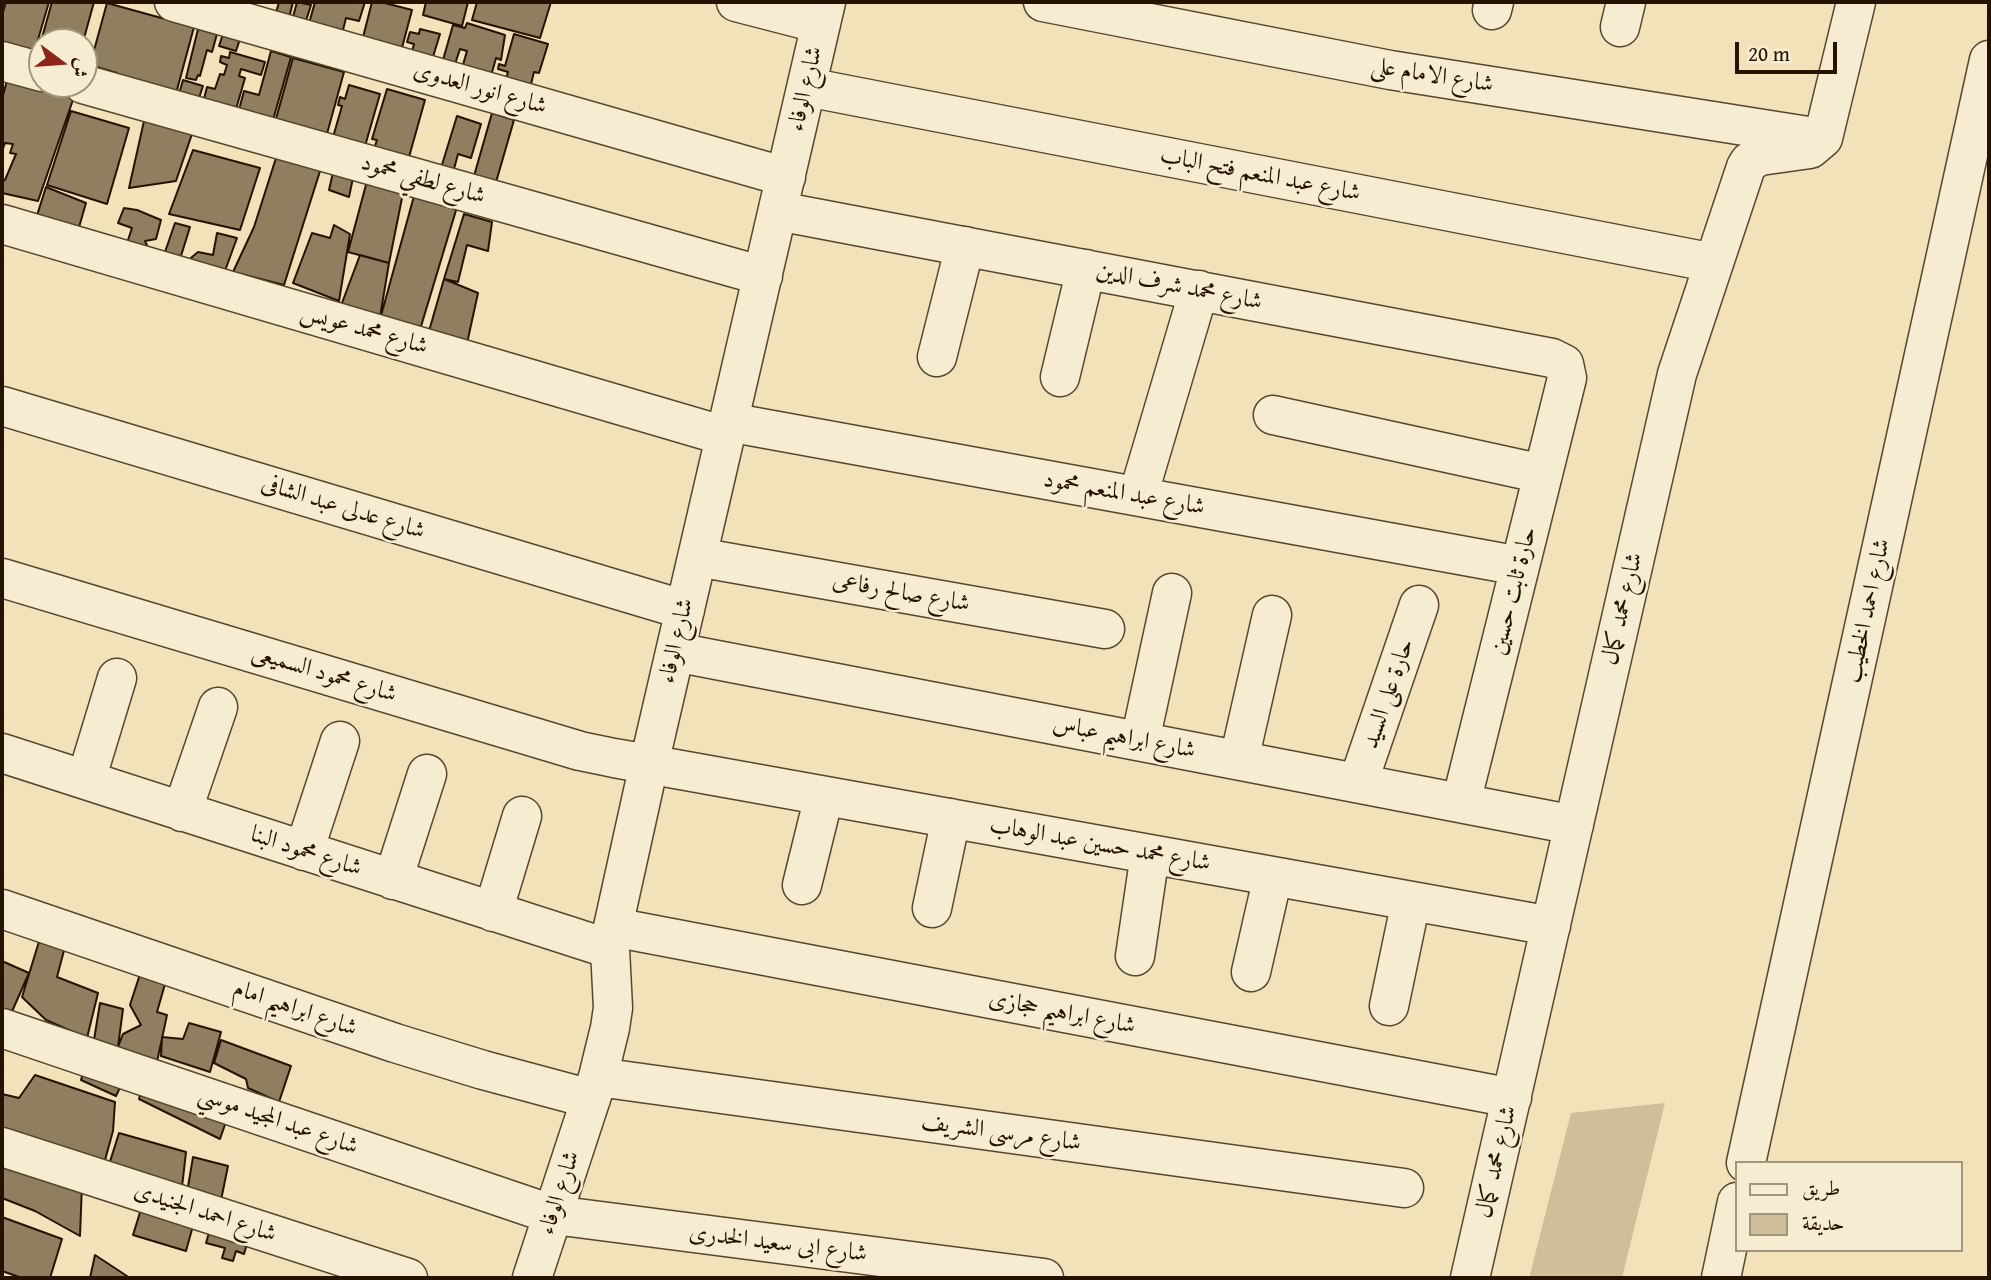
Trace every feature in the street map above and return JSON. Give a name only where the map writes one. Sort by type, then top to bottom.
[{"type":"street","name":"شارع انور العدوى","points":[[174,2],[782,194]]},
{"type":"street","points":[[736,2],[824,13]]},
{"type":"street","name":"شارع الامام على","points":[[1043,2],[1390,70],[1823,138]]},
{"type":"street","points":[[1823,138],[1856,2]]},
{"type":"street","name":"شارع الوفاء","points":[[532,1278],[594,1088],[613,1009],[612,938],[649,764],[824,13]]},
{"type":"street","name":"شارع احمد الخطيب","points":[[1746,1161],[1989,60]]},
{"type":"street","points":[[2,61],[28,68]]},
{"type":"street","name":"شارع عبد المنعم فتح الباب","points":[[807,87],[1714,264]]},
{"type":"street","name":"شارع لطفي محمود","points":[[98,88],[763,276]]},
{"type":"street","name":"شارع محمد كمال","points":[[1470,1278],[1677,374],[1749,162],[1760,156],[1810,149],[1823,138]]},
{"type":"street","name":"شارع محمد شرف الدين","points":[[782,194],[965,246],[1552,358],[1564,364],[1567,379]]},
{"type":"street","name":"شارع محمد عويس","points":[[2,223],[727,429]]},
{"type":"street","points":[[937,357],[965,246]]},
{"type":"street","points":[[1060,377],[1086,269]]},
{"type":"street","points":[[1138,496],[1199,290]]},
{"type":"street","name":"حارة ثابت حسين","points":[[1461,803],[1567,379]]},
{"type":"street","name":"شارع عدلى عبد الشافى","points":[[2,407],[685,610]]},
{"type":"street","points":[[1273,415],[1543,474]]},
{"type":"street","name":"شارع عبد المنعم محمود","points":[[727,429],[1138,496],[1520,566]]},
{"type":"street","name":"شارع صالح رفاعى","points":[[697,557],[1105,629]]},
{"type":"street","name":"شارع محمود السميعى","points":[[2,578],[580,751],[649,764]]},
{"type":"street","points":[[1140,741],[1172,593]]},
{"type":"street","name":"حارة على السيد","points":[[1358,783],[1419,605]]},
{"type":"street","points":[[1238,760],[1272,615]]},
{"type":"street","name":"شارع ابراهيم عباس","points":[[675,652],[1574,825]]},
{"type":"street","points":[[86,780],[117,678]]},
{"type":"street","points":[[182,811],[218,707]]},
{"type":"street","points":[[304,851],[340,741]]},
{"type":"street","name":"شارع محمود البنا","points":[[2,753],[493,912],[612,938]]},
{"type":"street","name":"شارع محمد حسين عبد الوهاب","points":[[649,764],[1551,926]]},
{"type":"street","points":[[393,880],[427,774]]},
{"type":"street","points":[[802,885],[824,796]]},
{"type":"street","points":[[493,912],[522,816]]},
{"type":"street","points":[[932,908],[951,818]]},
{"type":"street","points":[[1135,956],[1150,854]]},
{"type":"street","points":[[1251,972],[1273,876]]},
{"type":"street","points":[[1389,1006],[1411,901]]},
{"type":"street","name":"شارع ابراهيم امام","points":[[2,909],[395,1043],[483,1070],[594,1088]]},
{"type":"street","name":"شارع ابراهيم حجازى","points":[[612,938],[1512,1098]]},
{"type":"street","name":"شارع عبد المجيد موسي","points":[[2,1028],[554,1215]]},
{"type":"street","name":"شارع مرسى الشريف","points":[[594,1088],[1404,1188]]},
{"type":"street","name":"شارع احمد الجنيدى","points":[[2,1147],[408,1278]]},
{"type":"street","points":[[1721,1278],[1736,1207]]},
{"type":"street","name":"شارع ابى سعيد الخدرى","points":[[554,1215],[1044,1278]]},
{"type":"green space","points":[[1665,1103],[1622,1278],[1529,1278],[1571,1113]]},
{"type":"building","points":[[6,2],[49,2],[41,28],[28,28],[28,66],[2,58],[2,15]]},
{"type":"building","points":[[52,2],[94,2],[87,28],[45,28]]},
{"type":"building","points":[[279,2],[293,2],[289,18],[276,13]]},
{"type":"building","points":[[297,2],[311,5],[306,21],[293,17]]},
{"type":"building","points":[[315,2],[365,2],[359,21],[346,18],[343,30],[308,27]]},
{"type":"building","points":[[372,2],[412,10],[399,59],[360,49]]},
{"type":"building","points":[[426,2],[468,2],[462,26],[423,15]]},
{"type":"building","points":[[477,2],[551,2],[540,38],[472,20]]},
{"type":"building","points":[[107,3],[194,27],[174,101],[114,84],[117,73],[98,67],[98,36]]},
{"type":"building","points":[[467,23],[505,35],[501,60],[496,58],[491,76],[462,68],[467,51],[460,49],[453,70],[441,67],[453,25],[465,28]]},
{"type":"building","points":[[198,29],[217,34],[212,52],[207,50],[200,76],[198,75],[196,80],[186,78]]},
{"type":"building","points":[[420,29],[440,34],[428,73],[410,60],[414,44],[407,42],[410,32],[419,34]]},
{"type":"building","points":[[224,31],[241,36],[236,51],[219,46]]},
{"type":"building","points":[[514,34],[548,44],[539,73],[534,72],[530,88],[502,93],[508,72],[498,69],[499,64],[505,66]]},
{"type":"building","points":[[271,51],[291,57],[271,127],[237,117],[244,91],[259,95]]},
{"type":"building","points":[[230,52],[265,62],[261,75],[241,69],[239,76],[245,78],[232,123],[204,99],[207,87],[215,89],[220,74],[224,75],[227,65],[220,62],[221,56],[229,58]]},
{"type":"building","points":[[293,58],[344,72],[325,141],[274,126]]},
{"type":"building","points":[[9,73],[28,79],[28,98],[74,98],[38,201],[2,193],[2,181],[5,180],[16,154],[10,153],[13,144],[5,143],[2,151],[2,99]]},
{"type":"building","points":[[183,80],[203,86],[196,107],[177,101]]},
{"type":"building","points":[[349,85],[380,94],[361,160],[329,151],[342,106],[338,105],[340,97],[345,99]]},
{"type":"building","points":[[387,89],[425,100],[409,157],[372,155],[377,140],[372,139]]},
{"type":"building","points":[[71,111],[129,128],[107,204],[47,185]]},
{"type":"building","points":[[492,113],[514,120],[492,196],[470,190]]},
{"type":"building","points":[[457,116],[481,124],[471,158],[458,154],[454,169],[469,173],[464,189],[437,181]]},
{"type":"building","points":[[144,121],[194,128],[176,181],[129,188]]},
{"type":"building","points":[[193,150],[260,168],[240,230],[169,214]]},
{"type":"building","points":[[276,158],[321,168],[284,285],[233,272],[254,227]]},
{"type":"building","points":[[334,168],[354,173],[349,197],[329,190]]},
{"type":"building","points":[[367,181],[404,188],[389,263],[348,252]]},
{"type":"building","points":[[46,187],[86,203],[75,241],[33,228]]},
{"type":"building","points":[[414,196],[457,207],[419,333],[379,323]]},
{"type":"building","points":[[124,208],[137,210],[161,220],[156,239],[145,241],[150,252],[165,252],[175,223],[190,227],[176,272],[123,255],[132,228],[118,223]]},
{"type":"building","points":[[464,214],[492,222],[488,251],[467,245],[458,282],[444,279]]},
{"type":"building","points":[[334,225],[350,234],[339,301],[293,283],[312,233],[330,238]]},
{"type":"building","points":[[217,233],[237,238],[222,279],[185,263],[198,252],[213,255]]},
{"type":"building","points":[[360,255],[389,263],[379,323],[339,311]]},
{"type":"building","points":[[444,279],[478,293],[466,348],[427,338]]},
{"type":"building","points":[[41,935],[67,939],[57,977],[98,993],[87,1038],[46,1020],[22,997]]},
{"type":"building","points":[[2,961],[29,973],[10,1016],[2,1012]]},
{"type":"building","points":[[141,971],[167,977],[157,1012],[167,1015],[157,1062],[118,1047],[123,1034],[141,1025],[130,1005]]},
{"type":"building","points":[[100,1003],[123,1009],[118,1047],[94,1040]]},
{"type":"building","points":[[189,1023],[221,1032],[210,1072],[161,1056],[162,1037],[183,1039]]},
{"type":"building","points":[[221,1040],[291,1066],[279,1102],[248,1088],[246,1079],[214,1063]]},
{"type":"building","points":[[84,1069],[123,1081],[116,1096],[81,1080]]},
{"type":"building","points":[[35,1075],[115,1102],[113,1131],[102,1171],[2,1137],[2,1094],[19,1098]]},
{"type":"building","points":[[143,1083],[229,1113],[220,1139],[139,1099]]},
{"type":"building","points":[[119,1133],[186,1152],[181,1196],[108,1168]]},
{"type":"building","points":[[2,1156],[82,1184],[80,1236],[35,1211],[2,1198]]},
{"type":"building","points":[[193,1157],[228,1166],[220,1205],[187,1193]]},
{"type":"building","points":[[142,1206],[194,1222],[186,1251],[133,1235]]},
{"type":"building","points":[[2,1217],[62,1239],[50,1278],[22,1278],[2,1271]]},
{"type":"building","points":[[211,1226],[249,1237],[244,1254],[236,1251],[233,1261],[222,1258],[225,1248],[206,1243]]},
{"type":"building","points":[[95,1255],[130,1278],[90,1278]]}]
